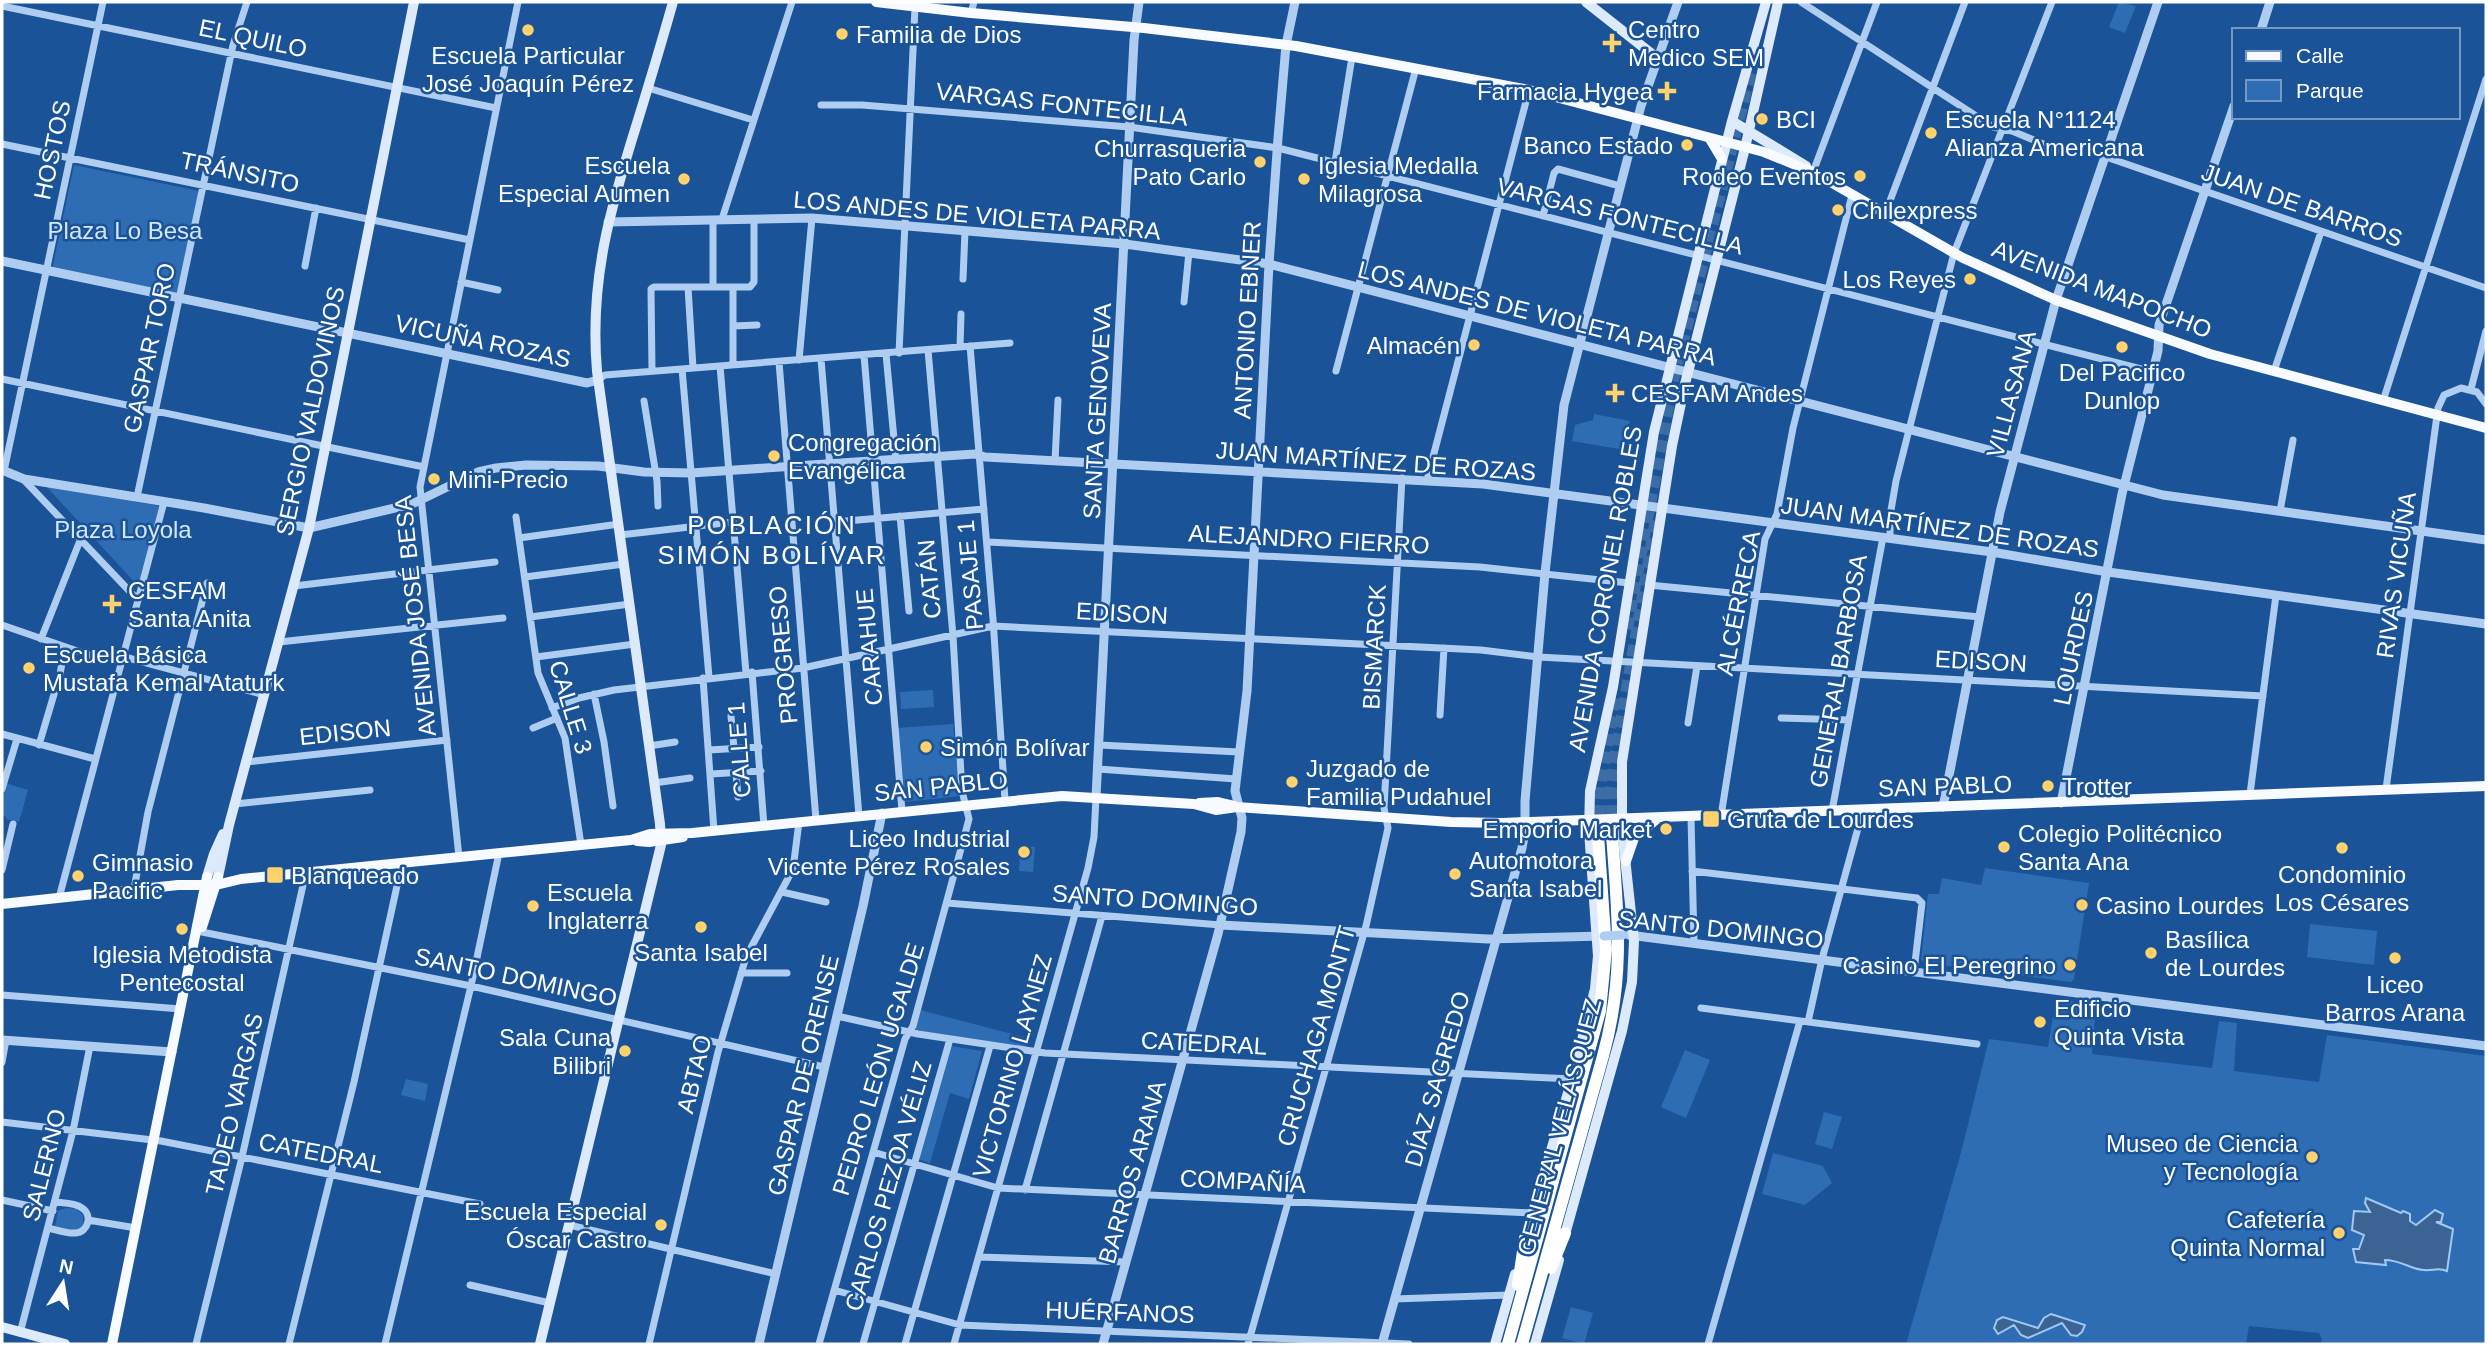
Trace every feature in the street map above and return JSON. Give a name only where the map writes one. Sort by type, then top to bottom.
[{"type":"highway","name":"GENERAL VELÁSQUEZ","points":[[1508,1344],[1600,1011],[1606,949],[1598,835]]},
{"type":"highway","name":"GENERAL VELÁSQUEZ","points":[[1522,1344],[1615,1007],[1620,945],[1612,835]]},
{"type":"highway","points":[[1532,1310],[1565,1233]]},
{"type":"highway","points":[[1514,1320],[1525,1238]]},
{"type":"main road","name":"SERGIO VALDOVINOS","points":[[211,881],[229,825],[309,528],[414,2]]},
{"type":"main road","points":[[540,1344],[661,837],[595,348],[601,252],[674,2]]},
{"type":"main road","points":[[876,2],[915,7],[972,7],[1286,45],[1416,68],[1529,90],[1773,155],[1813,172]]},
{"type":"main road","points":[[1587,2],[1657,58]]},
{"type":"main road","name":"AVENIDA CORONEL ROBLES","points":[[1495,1344],[1592,1004],[1600,936],[1589,821],[1592,776],[1610,702],[1653,442],[1669,367],[1732,121],[1766,2]]},
{"type":"main road","name":"AVENIDA CORONEL ROBLES","points":[[1535,1344],[1626,1015],[1633,967],[1621,819],[1623,753],[1673,436],[1745,148],[1778,2]]},
{"type":"main road","name":"AVENIDA MAPOCHO","points":[[1732,121],[1813,172],[1954,253],[2056,300],[2158,337],[2274,371],[2486,426]]},
{"type":"main road","points":[[1710,139],[1722,159]]},
{"type":"main road","name":"SAN PABLO","points":[[2,904],[1062,796],[1194,804],[1209,801],[1237,807],[1386,818],[1525,823],[2486,786]]},
{"type":"main road","points":[[1626,861],[1634,838],[1658,818]]},
{"type":"main road","points":[[112,1344],[181,1009],[211,881]]},
{"type":"main road","points":[[2,1327],[65,1344]]},
{"type":"street","name":"HOSTOS","points":[[3,471],[103,2]]},
{"type":"street","name":"GASPAR TORO","points":[[137,498],[231,53],[247,2]]},
{"type":"street","name":"AVENIDA JOSÉ BESA","points":[[459,857],[420,487],[518,2]]},
{"type":"street","points":[[713,287],[717,220],[792,2]]},
{"type":"street","name":"SANTA GENOVEVA","points":[[1096,797],[1129,127],[1139,2]]},
{"type":"street","name":"ANTONIO EBNER","points":[[1237,807],[1236,779],[1250,640],[1269,264],[1286,45],[1295,2]]},
{"type":"street","name":"DÍAZ SAGREDO","points":[[1382,1344],[1522,848],[1545,573],[1562,415],[1637,120],[1678,2]]},
{"type":"street","points":[[1801,2],[1993,127],[2012,131],[2060,151]]},
{"type":"street","points":[[1813,172],[1878,2]]},
{"type":"street","points":[[1885,214],[1965,2]]},
{"type":"street","points":[[2042,2],[2051,4]]},
{"type":"street","name":"VILLASANA","points":[[1943,807],[1992,552],[2056,300],[2158,2]]},
{"type":"street","points":[[2262,28],[2270,2]]},
{"type":"street","name":"GENERAL BARBOSA","points":[[1832,811],[1893,496],[1954,253],[2051,4]]},
{"type":"street","name":"EL QUILO","points":[[2,6],[496,108]]},
{"type":"street","points":[[899,353],[915,7]]},
{"type":"street","points":[[1335,162],[1352,57]]},
{"type":"street","points":[[1336,371],[1416,68]]},
{"type":"street","points":[[2383,401],[2486,79]]},
{"type":"street","points":[[648,88],[753,120]]},
{"type":"street","points":[[1427,480],[1529,90]]},
{"type":"street","name":"VARGAS FONTECILLA","points":[[821,104],[1129,127],[1278,148],[2152,372]]},
{"type":"street","name":"LOURDES","points":[[2061,803],[2124,484],[2152,372],[2161,317],[2232,112]]},
{"type":"street","name":"TRÁNSITO","points":[[2,144],[470,240]]},
{"type":"street","name":"JUAN DE BARROS","points":[[2106,157],[2486,288]]},
{"type":"street","points":[[1543,216],[1558,169],[1620,186]]},
{"type":"street","name":"ALCÉRRECA","points":[[1721,816],[1767,534],[1773,522],[1827,289],[1852,195]]},
{"type":"street","points":[[305,266],[316,208]]},
{"type":"street","points":[[799,360],[812,218]]},
{"type":"street","name":"LOS ANDES DE VIOLETA PARRA","points":[[608,222],[812,218],[1125,244],[1269,264],[2173,498],[2486,540]]},
{"type":"street","points":[[652,371],[651,289],[750,287],[754,282],[754,219]]},
{"type":"street","points":[[963,279],[965,230]]},
{"type":"street","points":[[2274,371],[2321,232]]},
{"type":"street","points":[[1184,302],[1189,252]]},
{"type":"street","name":"VICUÑA ROZAS","points":[[2,261],[590,383],[605,375],[1010,343]]},
{"type":"street","points":[[461,282],[498,290]]},
{"type":"street","points":[[688,287],[693,368]]},
{"type":"street","points":[[733,287],[733,365]]},
{"type":"street","points":[[960,347],[961,314]]},
{"type":"street","points":[[733,326],[757,325]]},
{"type":"street","points":[[2486,331],[2470,389],[2480,394],[2486,404]]},
{"type":"street","name":"PASAJE 1","points":[[970,346],[1005,800]]},
{"type":"street","name":"CATÁN","points":[[928,350],[953,636],[962,791],[966,804]]},
{"type":"street","points":[[886,354],[896,460]]},
{"type":"street","name":"CARAHUE","points":[[864,355],[902,811]]},
{"type":"street","points":[[821,359],[859,816]]},
{"type":"street","name":"PROGRESO","points":[[779,362],[816,820]]},
{"type":"street","name":"CALLE 1","points":[[720,366],[733,523],[759,747],[764,826]]},
{"type":"street","points":[[682,369],[696,525],[714,831]]},
{"type":"street","points":[[2,379],[424,467]]},
{"type":"street","name":"RIVAS VICUÑA","points":[[2386,789],[2437,415],[2440,402],[2447,393],[2457,388],[2470,389]]},
{"type":"street","points":[[1055,461],[1058,400]]},
{"type":"street","points":[[644,401],[658,506]]},
{"type":"street","points":[[2280,511],[2293,440]]},
{"type":"street","name":"JUAN MARTÍNEZ DE ROZAS","points":[[309,528],[406,506],[473,474],[490,469],[536,465],[691,473],[975,454],[1114,465],[1483,484],[1992,552],[2108,572],[2486,624]]},
{"type":"street","points":[[3,471],[24,479],[309,528]]},
{"type":"street","name":"BISMARCK","points":[[1386,818],[1384,808],[1402,478]]},
{"type":"street","points":[[24,479],[137,599]]},
{"type":"street","points":[[59,898],[164,502]]},
{"type":"street","points":[[835,522],[984,509]]},
{"type":"street","points":[[900,516],[909,611]]},
{"type":"street","name":"CALLE 3","points":[[516,517],[540,680],[565,738],[581,845]]},
{"type":"street","points":[[519,538],[733,523]]},
{"type":"street","points":[[41,639],[81,538]]},
{"type":"street","name":"ALEJANDRO FIERRO","points":[[987,542],[1398,563],[1545,573],[1629,583]]},
{"type":"street","points":[[294,586],[495,562]]},
{"type":"street","points":[[524,577],[624,564]]},
{"type":"street","points":[[134,889],[146,822],[207,583]]},
{"type":"street","points":[[1649,585],[1980,617]]},
{"type":"street","points":[[2250,794],[2276,596]]},
{"type":"street","points":[[530,617],[630,604]]},
{"type":"street","points":[[279,642],[503,618]]},
{"type":"street","points":[[2,625],[100,657],[121,656],[265,695]]},
{"type":"street","name":"EDISON","points":[[552,708],[594,694],[641,686],[803,668],[993,626],[1493,651],[1617,662],[2263,696]]},
{"type":"street","points":[[536,657],[635,644]]},
{"type":"street","points":[[39,745],[65,647]]},
{"type":"street","points":[[1440,715],[1444,649]]},
{"type":"street","points":[[1688,723],[1697,666]]},
{"type":"street","points":[[594,694],[613,806]]},
{"type":"street","points":[[731,716],[734,748]]},
{"type":"street","points":[[533,729],[557,718]]},
{"type":"street","points":[[1781,718],[1849,720]]},
{"type":"street","points":[[2,734],[95,759]]},
{"type":"street","points":[[2,789],[17,738]]},
{"type":"street","name":"EDISON","points":[[246,762],[447,740]]},
{"type":"street","points":[[649,747],[675,742]]},
{"type":"street","points":[[1099,745],[1239,752]]},
{"type":"street","points":[[709,750],[759,747]]},
{"type":"street","points":[[1098,769],[1236,779]]},
{"type":"street","points":[[711,774],[761,771]]},
{"type":"street","points":[[736,773],[738,797]]},
{"type":"street","points":[[654,783],[690,778]]},
{"type":"street","points":[[234,804],[370,790]]},
{"type":"street","name":"VICTORINO LAYNEZ","points":[[954,1344],[1093,846],[1096,797]]},
{"type":"street","name":"PEDRO LEÓN UGALDE","points":[[819,1344],[947,903],[969,818],[966,804]]},
{"type":"street","name":"BARROS ARANA","points":[[1103,1344],[1221,925],[1241,832],[1242,818],[1237,807]]},
{"type":"street","points":[[1708,1344],[1822,959],[1863,810]]},
{"type":"street","name":"GASPAR DE ORENSE","points":[[759,1344],[882,813]]},
{"type":"street","points":[[1691,817],[1694,942]]},
{"type":"street","name":"CRUCHAGA MONTT","points":[[1249,1340],[1364,934],[1388,828],[1386,818]]},
{"type":"street","name":"ABTAO","points":[[649,1344],[721,1043],[741,973],[751,947],[793,869],[799,822]]},
{"type":"street","points":[[2,865],[13,824]]},
{"type":"street","points":[[385,1344],[471,986],[499,853]]},
{"type":"street","points":[[289,1344],[332,1175],[402,863]]},
{"type":"street","points":[[1692,871],[1917,898],[1922,903],[1914,971]]},
{"type":"street","name":"TADEO VARGAS","points":[[196,1344],[242,1157],[306,872]]},
{"type":"street","points":[[782,892],[826,902]]},
{"type":"street","name":"SANTO DOMINGO","points":[[947,903],[1364,934],[1497,939],[1629,935],[2486,1046]]},
{"type":"street","points":[[1025,1189],[1102,916]]},
{"type":"street","name":"SANTO DOMINGO","points":[[198,931],[471,986],[824,1067]]},
{"type":"street","points":[[741,973],[787,973]]},
{"type":"street","points":[[2,995],[181,1009]]},
{"type":"street","points":[[1702,1007],[1977,1044]]},
{"type":"street","name":"CATEDRAL","points":[[837,1016],[909,1032],[1036,1052],[1572,1079]]},
{"type":"street","name":"CARLOS PEZOA VÉLIZ","points":[[863,1344],[950,1039]]},
{"type":"street","points":[[2,1062],[4,1040],[172,1052]]},
{"type":"street","name":"SALERNO","points":[[20,1333],[73,1131],[90,1046]]},
{"type":"street","points":[[905,1344],[990,1046]]},
{"type":"street","name":"CATEDRAL","points":[[2,1122],[154,1140],[480,1204]]},
{"type":"street","name":"COMPAÑÍA","points":[[873,1152],[998,1188],[1532,1213]]},
{"type":"street","points":[[2,1200],[81,1207],[87,1213],[86,1227],[77,1233],[48,1228]]},
{"type":"street","points":[[88,1220],[136,1228]]},
{"type":"street","points":[[569,1225],[776,1274]]},
{"type":"street","points":[[979,1257],[1126,1262]]},
{"type":"street","points":[[470,1285],[550,1303]]},
{"type":"street","name":"HUÉRFANOS","points":[[834,1290],[960,1325],[1107,1330],[1249,1340],[1409,1344]]},
{"type":"street","points":[[1394,1299],[1509,1295]]},
{"type":"green space","points":[[2119,2],[2136,6],[2125,33],[2109,27]]},
{"type":"green space","name":"Plaza Lo Besa","points":[[74,165],[199,191],[177,295],[52,270]]},
{"type":"green space","points":[[1594,414],[1630,421],[1625,450],[1572,441],[1575,425],[1593,420]]},
{"type":"green space","name":"Plaza Loyola","points":[[45,485],[159,506],[139,587]]},
{"type":"green space","points":[[933,690],[934,707],[901,709],[900,692]]},
{"type":"green space","points":[[953,724],[960,796],[906,802],[897,728]]},
{"type":"green space","points":[[5,783],[28,790],[19,822],[6,819],[2,815]]},
{"type":"green space","points":[[1020,846],[1035,847],[1033,872],[1019,871]]},
{"type":"green space","points":[[1985,868],[2089,883],[2074,979],[2071,982],[1925,963],[1921,960],[1928,894],[1939,894],[1942,878],[1981,885]]},
{"type":"green space","points":[[2310,924],[2377,931],[2374,965],[2307,957]]},
{"type":"green space","points":[[2056,998],[2093,1005],[2095,1018],[2092,1054],[2212,1068],[2219,1021],[2237,1023],[2234,1071],[2319,1082],[2327,1035],[2486,1056],[2486,1344],[2321,1344],[2319,1333],[2249,1326],[2246,1344],[1906,1344],[1962,1149],[1989,1039],[2048,1047]]},
{"type":"green space","points":[[920,1010],[1028,1038],[1025,1048],[915,1030]]},
{"type":"green space","points":[[951,1046],[982,1051],[969,1099],[950,1093],[930,1163],[918,1159]]},
{"type":"green space","points":[[1685,1050],[1710,1060],[1686,1118],[1661,1107]]},
{"type":"green space","points":[[406,1079],[428,1084],[425,1101],[401,1095]]},
{"type":"green space","points":[[1824,1112],[1842,1117],[1832,1149],[1815,1144]]},
{"type":"green space","points":[[1773,1153],[1823,1166],[1832,1183],[1805,1205],[1762,1194]]},
{"type":"green space","points":[[76,1209],[83,1215],[83,1227],[69,1230],[55,1226],[58,1211]]},
{"type":"green space","points":[[1571,1307],[1593,1313],[1584,1344],[1562,1338]]},
{"type":"shaded area","points":[[2366,1198],[2401,1213],[2403,1211],[2410,1214],[2410,1221],[2416,1225],[2435,1210],[2443,1214],[2441,1222],[2436,1222],[2453,1229],[2447,1271],[2420,1270],[2391,1260],[2385,1260],[2386,1265],[2356,1262],[2353,1249],[2359,1249],[2364,1235],[2352,1230],[2354,1211],[2370,1212],[2365,1203]]},
{"type":"shaded area","points":[[2051,1314],[2085,1325],[2082,1332],[2077,1336],[2071,1335],[2062,1323],[2028,1338],[2021,1335],[2014,1325],[1998,1334],[1994,1328],[1997,1320],[2003,1317],[2038,1328],[2044,1318]]},
{"type":"tunnel","points":[[1627,629],[1673,380],[1753,63]]},
{"type":"tunnel","points":[[1612,835],[1611,789],[1615,757],[1656,520]]},
{"type":"tunnel","points":[[1598,835],[1601,781],[1615,695]]},
{"type":"place","name":"Escuela Particular José Joaquín Pérez","points":[[528,30]]},
{"type":"place","name":"Familia de Dios","points":[[842,34]]},
{"type":"place","name":"Centro Medico SEM","points":[[1612,43]]},
{"type":"place","name":"Farmacia Hygea","points":[[1667,91]]},
{"type":"place","name":"BCI","points":[[1762,119]]},
{"type":"place","name":"Escuela N°1124 Alianza Americana","points":[[1931,133]]},
{"type":"place","name":"Banco Estado","points":[[1687,145]]},
{"type":"place","name":"Churrasqueria Pato Carlo","points":[[1260,162]]},
{"type":"place","name":"Rodeo Eventos","points":[[1860,176]]},
{"type":"place","name":"Escuela Especial Aumen","points":[[684,179]]},
{"type":"place","name":"Iglesia Medalla Milagrosa","points":[[1304,179]]},
{"type":"place","name":"Chilexpress","points":[[1838,210]]},
{"type":"place","name":"Los Reyes","points":[[1970,279]]},
{"type":"place","name":"Almacén","points":[[1474,345]]},
{"type":"place","name":"Del Pacifico Dunlop","points":[[2122,347]]},
{"type":"place","name":"CESFAM Andes","points":[[1615,393]]},
{"type":"place","name":"Congregación Evangélica","points":[[774,456]]},
{"type":"place","name":"Mini-Precio","points":[[434,479]]},
{"type":"place","name":"CESFAM Santa Anita","points":[[112,604]]},
{"type":"place","name":"Escuela Básica Mustafa Kemal Ataturk","points":[[29,668]]},
{"type":"place","name":"Simón Bolívar","points":[[926,747]]},
{"type":"place","name":"Juzgado de Familia Pudahuel","points":[[1292,782]]},
{"type":"place","name":"Trotter","points":[[2048,786]]},
{"type":"place","name":"Gruta de Lourdes","points":[[1711,819]]},
{"type":"place","name":"Emporio Market","points":[[1666,829]]},
{"type":"place","name":"Colegio Politécnico Santa Ana","points":[[2004,847]]},
{"type":"place","name":"Condominio Los Césares","points":[[2342,848]]},
{"type":"place","name":"Liceo Industrial Vicente Pérez Rosales","points":[[1024,852]]},
{"type":"place","name":"Automotora Santa Isabel","points":[[1455,874]]},
{"type":"place","name":"Blanqueado","points":[[275,875]]},
{"type":"place","name":"Gimnasio Pacific","points":[[78,876]]},
{"type":"place","name":"Casino Lourdes","points":[[2082,905]]},
{"type":"place","name":"Escuela Inglaterra","points":[[533,906]]},
{"type":"place","name":"Santa Isabel","points":[[701,927]]},
{"type":"place","name":"Iglesia Metodista Pentecostal","points":[[182,929]]},
{"type":"place","name":"Basílica de Lourdes","points":[[2151,953]]},
{"type":"place","name":"Liceo Barros Arana","points":[[2395,958]]},
{"type":"place","name":"Casino El Peregrino","points":[[2070,965]]},
{"type":"place","name":"Edificio Quinta Vista","points":[[2040,1022]]},
{"type":"place","name":"Sala Cuna Bilibri","points":[[625,1051]]},
{"type":"place","name":"Museo de Ciencia y Tecnología","points":[[2312,1157]]},
{"type":"place","name":"Escuela Especial Óscar Castro","points":[[661,1225]]},
{"type":"place","name":"Cafetería Quinta Normal","points":[[2339,1233]]},
{"type":"district","name":"POBLACIÓN SIMÓN BOLÍVAR","points":[[772,540]]}]
